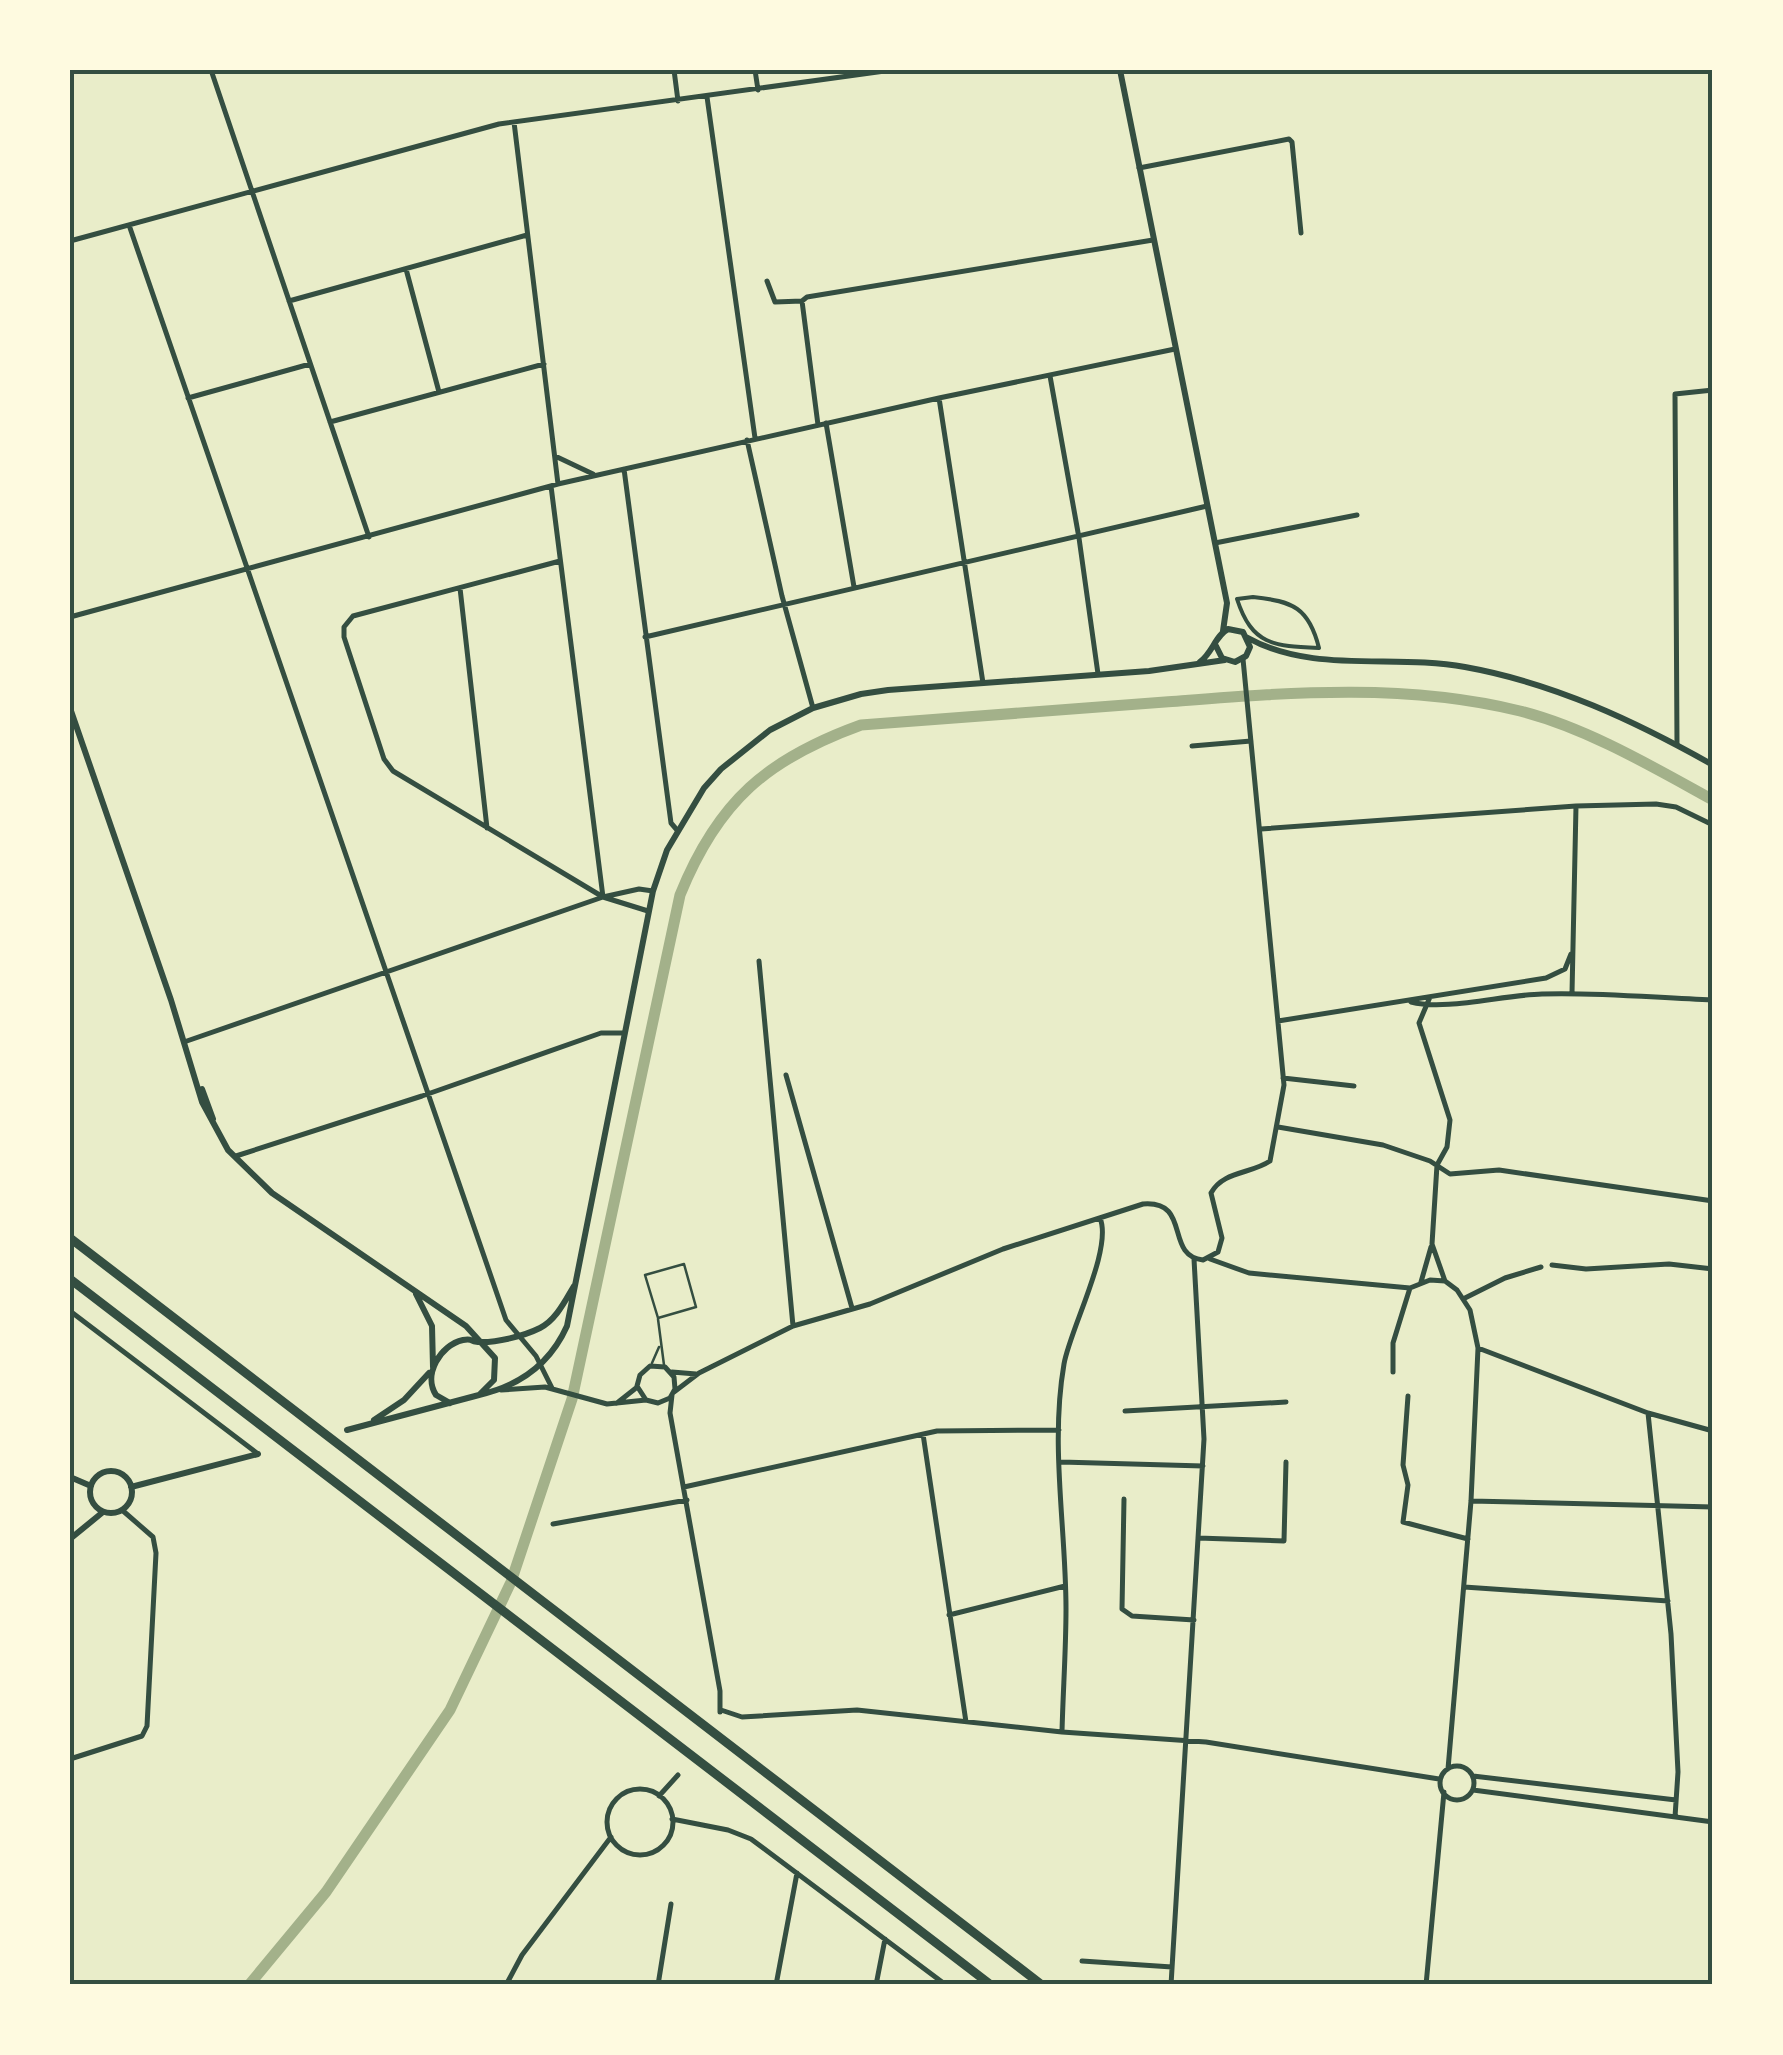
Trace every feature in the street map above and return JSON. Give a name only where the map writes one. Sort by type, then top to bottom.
[{"type":"highway","points":[[70,1238],[1042,1985]]},
{"type":"highway","points":[[70,1279],[990,1985]]},
{"type":"street","points":[[211,70],[369,537]]},
{"type":"street","points":[[674,70],[678,101]]},
{"type":"street","points":[[755,70],[758,90]]},
{"type":"street","points":[[70,241],[498,124],[892,70]]},
{"type":"street","points":[[1120,70],[1226,603],[1223,631],[1216,646],[1199,662]]},
{"type":"street","points":[[707,97],[751,439],[784,604],[814,708]]},
{"type":"street","points":[[514,122],[556,456],[554,485],[560,560],[603,898]]},
{"type":"street","points":[[1139,168],[1289,139],[1301,233]]},
{"type":"street","points":[[129,225],[500,1304],[506,1320],[552,1388]]},
{"type":"street","points":[[289,301],[527,235]]},
{"type":"street","points":[[767,282],[776,302],[802,301],[806,297],[1153,240]]},
{"type":"street","points":[[406,269],[439,392]]},
{"type":"street","points":[[802,301],[854,587]]},
{"type":"street","points":[[70,617],[554,485],[1174,349]]},
{"type":"street","points":[[188,398],[310,364]]},
{"type":"street","points":[[330,422],[544,364]]},
{"type":"street","points":[[1050,376],[1098,676]]},
{"type":"street","points":[[1677,744],[1674,394],[1713,390]]},
{"type":"street","points":[[938,398],[983,683]]},
{"type":"street","points":[[556,456],[596,476]]},
{"type":"street","points":[[624,470],[671,823],[677,830]]},
{"type":"street","points":[[645,638],[1207,506]]},
{"type":"street","points":[[1215,543],[1358,515]]},
{"type":"street","points":[[560,560],[353,616],[343,632],[384,758],[394,772],[603,898],[648,911]]},
{"type":"street","points":[[460,588],[488,830]]},
{"type":"street","points":[[1253,596],[1287,602],[1313,625],[1319,648],[1293,647],[1260,638],[1244,623],[1236,599],[1253,596]]},
{"type":"street","points":[[1226,603],[1240,630],[1267,649],[1294,657],[1432,662],[1512,678],[1582,700],[1713,765]]},
{"type":"street","points":[[1223,631],[1240,630]]},
{"type":"street","points":[[1194,1279],[1222,1243],[1211,1201],[1213,1189],[1223,1179],[1267,1164],[1272,1157],[1284,1078],[1261,829],[1246,717],[1244,671],[1248,638]]},
{"type":"street","points":[[1216,646],[1218,654],[1226,660]]},
{"type":"street","points":[[501,1390],[540,1365],[561,1340],[572,1310],[653,891],[677,830],[721,768],[770,730],[814,708],[861,694],[1098,676],[1199,662],[1235,662],[1267,649]]},
{"type":"street","points":[[70,708],[219,1135],[250,1174],[466,1326],[492,1352],[496,1366],[494,1380],[479,1395]]},
{"type":"street","points":[[1192,746],[1251,741]]},
{"type":"street","points":[[1261,829],[1576,806],[1667,805],[1688,811],[1713,826]]},
{"type":"street","points":[[1572,993],[1576,806]]},
{"type":"street","points":[[184,1042],[603,898],[639,889],[653,891]]},
{"type":"street","points":[[1278,1022],[1550,976],[1565,969],[1571,954]]},
{"type":"street","points":[[759,961],[792,1326]]},
{"type":"street","points":[[1550,976],[1551,994]]},
{"type":"street","points":[[1408,1001],[1428,1007],[1491,997],[1572,993],[1713,1000]]},
{"type":"street","points":[[1421,1282],[1432,1244],[1437,1164],[1448,1147],[1450,1120],[1419,1023],[1420,1013],[1428,1007],[1430,998]]},
{"type":"street","points":[[234,1157],[601,1033],[624,1033]]},
{"type":"street","points":[[786,1075],[852,1309]]},
{"type":"street","points":[[1284,1078],[1354,1086]]},
{"type":"street","points":[[1278,1127],[1383,1145],[1437,1164],[1450,1174],[1509,1172],[1713,1201]]},
{"type":"street","points":[[347,1430],[501,1390],[552,1388],[602,1403],[646,1400],[658,1404],[699,1374],[792,1326],[908,1290],[1013,1245],[1143,1204],[1162,1206],[1172,1215],[1184,1250],[1194,1259],[1249,1273],[1410,1288],[1421,1282],[1445,1281]]},
{"type":"street","points":[[1062,1732],[1065,1586],[1059,1430],[1065,1360],[1093,1278],[1104,1226],[1100,1218]]},
{"type":"street","points":[[1432,1244],[1445,1281],[1464,1298],[1470,1310],[1478,1348],[1471,1501],[1448,1769],[1439,1779]]},
{"type":"street","points":[[1171,1985],[1202,1466],[1194,1259]]},
{"type":"street","points":[[1552,1265],[1586,1269],[1669,1264],[1713,1268]]},
{"type":"street","points":[[1464,1298],[1505,1278],[1540,1267]]},
{"type":"street","points":[[369,1424],[404,1400],[458,1342],[518,1335],[550,1321],[576,1283]]},
{"type":"street","points":[[1393,1372],[1394,1344],[1410,1288]]},
{"type":"street","points":[[415,1292],[432,1326],[430,1385],[444,1401],[457,1403]]},
{"type":"street","points":[[70,1312],[258,1454]]},
{"type":"street","points":[[1478,1348],[1648,1413],[1713,1431]]},
{"type":"street","points":[[614,1404],[637,1386],[640,1375],[650,1366],[699,1374]]},
{"type":"street","points":[[668,1370],[676,1381],[670,1413],[720,1711],[742,1717],[857,1710],[1062,1732],[1206,1742],[1439,1779]]},
{"type":"street","points":[[637,1386],[646,1400]]},
{"type":"street","points":[[1408,1396],[1404,1466],[1408,1485],[1403,1522],[1468,1538]]},
{"type":"street","points":[[1125,1412],[1286,1402]]},
{"type":"street","points":[[1648,1413],[1668,1601],[1678,1747],[1675,1817]]},
{"type":"street","points":[[684,1488],[922,1434],[966,1429],[1059,1430]]},
{"type":"street","points":[[922,1434],[966,1723]]},
{"type":"street","points":[[132,1486],[258,1454]]},
{"type":"street","points":[[1060,1462],[1202,1466]]},
{"type":"street","points":[[1198,1538],[1284,1541],[1286,1462]]},
{"type":"street","points":[[70,1538],[103,1512],[122,1510],[130,1502],[132,1486],[125,1476],[108,1471],[91,1486],[90,1498],[103,1512]]},
{"type":"street","points":[[70,1477],[91,1486]]},
{"type":"street","points":[[553,1524],[686,1500]]},
{"type":"street","points":[[1124,1500],[1122,1610],[1127,1615],[1194,1620]]},
{"type":"street","points":[[1471,1501],[1713,1508]]},
{"type":"street","points":[[70,1759],[142,1736],[148,1708],[156,1553],[153,1538],[122,1510]]},
{"type":"street","points":[[950,1615],[1065,1586]]},
{"type":"street","points":[[1464,1587],[1668,1601]]},
{"type":"street","points":[[1448,1769],[1460,1768],[1473,1776],[1676,1800]]},
{"type":"street","points":[[659,1796],[678,1774]]},
{"type":"street","points":[[1473,1776],[1473,1790]]},
{"type":"street","points":[[1426,1985],[1444,1792],[1439,1779]]},
{"type":"street","points":[[641,1789],[666,1802],[672,1818],[669,1836],[658,1849],[633,1854],[611,1837],[607,1818],[622,1794],[641,1789]]},
{"type":"street","points":[[1444,1792],[1453,1798],[1463,1798],[1473,1790],[1713,1822]]},
{"type":"street","points":[[1442,1819],[1453,1798]]},
{"type":"street","points":[[672,1818],[728,1830],[752,1840],[946,1985]]},
{"type":"street","points":[[506,1985],[522,1954],[611,1837]]},
{"type":"street","points":[[598,1855],[618,1846]]},
{"type":"street","points":[[776,1985],[796,1873]]},
{"type":"street","points":[[658,1985],[671,1904]]},
{"type":"street","points":[[876,1985],[885,1939]]},
{"type":"street","points":[[1082,1961],[1172,1968]]},
{"type":"lane","points":[[658,1318],[696,1307],[684,1264],[646,1275],[668,1370]]},
{"type":"lane","points":[[650,1366],[660,1346]]},
{"type":"waterway","points":[[249,1985],[326,1892],[450,1710],[511,1582],[572,1399],[680,895],[695,862],[729,809],[772,769],[861,725],[1254,696],[1388,693],[1476,702],[1545,718],[1595,738],[1713,800]]}]
